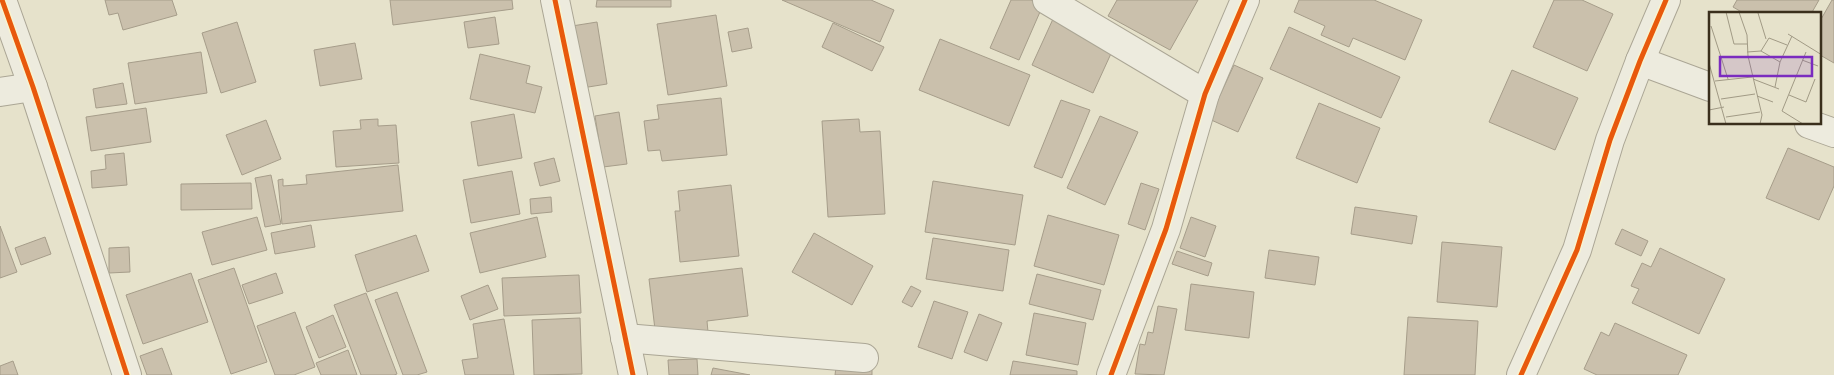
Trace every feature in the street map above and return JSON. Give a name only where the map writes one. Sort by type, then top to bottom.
[{"type":"street","points":[[2,0],[33,87],[127,375]]},
{"type":"street","points":[[555,0],[633,375]]},
{"type":"street","points":[[1047,0],[1205,94]]},
{"type":"street","points":[[1111,375],[1166,229],[1205,94],[1245,0]]},
{"type":"street","points":[[1522,375],[1577,250],[1610,140],[1666,0]]},
{"type":"street","points":[[1640,61],[1709,87]]},
{"type":"street","points":[[0,92],[33,87]]},
{"type":"street","points":[[1812,125],[1834,133]]},
{"type":"street","points":[[625,338],[864,358]]},
{"type":"building","points":[[105,0],[172,0],[177,15],[123,30],[118,13],[109,15]]},
{"type":"building","points":[[390,0],[512,0],[513,9],[393,25]]},
{"type":"building","points":[[597,0],[671,0],[671,7],[596,7]]},
{"type":"building","points":[[782,0],[871,0],[894,10],[880,42]]},
{"type":"building","points":[[1011,0],[1031,0],[1043,5],[1019,60],[990,48]]},
{"type":"building","points":[[1117,0],[1198,0],[1170,50],[1108,16]]},
{"type":"building","points":[[1299,0],[1374,0],[1422,20],[1405,60],[1353,38],[1349,47],[1321,35],[1325,26],[1294,12]]},
{"type":"building","points":[[1554,0],[1582,0],[1613,14],[1587,71],[1533,47]]},
{"type":"building","points":[[1737,0],[1819,0],[1812,12],[1742,12],[1733,7]]},
{"type":"building","points":[[1832,0],[1834,0],[1834,63],[1822,56],[1822,18]]},
{"type":"building","points":[[716,15],[727,86],[668,95],[657,24]]},
{"type":"building","points":[[495,17],[499,44],[468,48],[464,22]]},
{"type":"building","points":[[1053,19],[1114,47],[1093,93],[1032,65]]},
{"type":"building","points":[[237,22],[256,82],[221,93],[202,33]]},
{"type":"building","points":[[597,22],[607,84],[582,88],[572,26]]},
{"type":"building","points":[[833,23],[884,47],[872,71],[822,47]]},
{"type":"building","points":[[1289,27],[1400,77],[1381,118],[1270,69]]},
{"type":"building","points":[[748,28],[752,48],[732,52],[728,32]]},
{"type":"building","points":[[940,39],[1030,75],[1009,126],[919,90]]},
{"type":"building","points":[[355,43],[362,79],[320,86],[314,50]]},
{"type":"building","points":[[201,52],[207,93],[135,104],[128,63]]},
{"type":"building","points":[[480,54],[530,66],[526,83],[542,87],[535,113],[470,99]]},
{"type":"building","points":[[1234,65],[1263,78],[1238,132],[1209,119]]},
{"type":"building","points":[[1512,70],[1578,98],[1555,150],[1489,122]]},
{"type":"building","points":[[123,83],[127,104],[96,108],[93,89]]},
{"type":"building","points":[[721,98],[727,155],[662,161],[660,150],[648,151],[644,121],[659,119],[657,105]]},
{"type":"building","points":[[1061,100],[1090,110],[1062,178],[1034,167]]},
{"type":"building","points":[[1319,103],[1380,128],[1357,183],[1296,158]]},
{"type":"building","points":[[146,108],[151,142],[91,151],[86,117]]},
{"type":"building","points":[[619,112],[627,164],[603,167],[595,116]]},
{"type":"building","points":[[514,114],[522,158],[478,166],[471,122]]},
{"type":"building","points":[[1100,116],[1138,132],[1105,205],[1067,188]]},
{"type":"building","points":[[378,119],[378,126],[396,125],[399,163],[336,167],[333,131],[361,129],[360,120]]},
{"type":"building","points":[[859,119],[860,132],[880,131],[885,214],[828,217],[822,121]]},
{"type":"building","points":[[266,120],[281,159],[242,175],[226,135]]},
{"type":"building","points":[[1788,148],[1834,167],[1834,186],[1819,220],[1766,198]]},
{"type":"building","points":[[124,153],[127,185],[92,188],[91,171],[106,169],[105,155]]},
{"type":"building","points":[[554,158],[560,181],[540,186],[534,163]]},
{"type":"building","points":[[398,165],[403,211],[282,224],[278,180],[283,179],[283,186],[307,184],[306,175]]},
{"type":"building","points":[[512,171],[520,214],[471,223],[463,180]]},
{"type":"building","points":[[271,175],[281,224],[265,227],[255,178]]},
{"type":"building","points":[[933,181],[1023,195],[1015,245],[925,232]]},
{"type":"building","points":[[251,183],[252,209],[181,210],[181,184]]},
{"type":"building","points":[[1141,183],[1159,189],[1145,230],[1128,224]]},
{"type":"building","points":[[731,185],[739,256],[680,262],[675,211],[680,211],[678,191]]},
{"type":"building","points":[[551,197],[552,212],[531,214],[530,199]]},
{"type":"building","points":[[1355,207],[1417,216],[1412,244],[1351,234]]},
{"type":"building","points":[[1048,215],[1119,235],[1104,285],[1034,266]]},
{"type":"building","points":[[257,217],[267,250],[212,265],[202,232]]},
{"type":"building","points":[[537,217],[546,257],[480,273],[470,233]]},
{"type":"building","points":[[1191,217],[1216,226],[1205,257],[1180,248]]},
{"type":"building","points":[[311,225],[315,247],[275,254],[271,233]]},
{"type":"building","points":[[0,226],[17,272],[0,278]]},
{"type":"building","points":[[1622,229],[1648,241],[1641,256],[1615,244]]},
{"type":"building","points":[[814,233],[873,266],[852,305],[792,272]]},
{"type":"building","points":[[416,235],[429,271],[367,292],[355,255]]},
{"type":"building","points":[[45,237],[51,254],[21,265],[15,248]]},
{"type":"building","points":[[933,238],[1009,250],[1003,291],[926,279]]},
{"type":"building","points":[[1442,242],[1502,247],[1497,307],[1437,302]]},
{"type":"building","points":[[129,247],[130,272],[109,273],[109,248]]},
{"type":"building","points":[[1660,248],[1725,279],[1699,334],[1632,303],[1639,289],[1631,286],[1642,263],[1651,267]]},
{"type":"building","points":[[1269,250],[1319,257],[1315,285],[1265,278]]},
{"type":"building","points":[[1177,251],[1212,263],[1208,276],[1172,264]]},
{"type":"building","points":[[234,268],[267,362],[231,374],[198,280]]},
{"type":"building","points":[[742,268],[748,316],[707,321],[708,332],[656,338],[649,279]]},
{"type":"building","points":[[191,273],[208,322],[143,344],[126,295]]},
{"type":"building","points":[[276,273],[283,293],[249,304],[242,285]]},
{"type":"building","points":[[1037,274],[1101,290],[1093,320],[1029,304]]},
{"type":"building","points":[[579,275],[581,313],[504,316],[502,278]]},
{"type":"building","points":[[1191,284],[1254,292],[1249,338],[1185,330]]},
{"type":"building","points":[[488,285],[498,309],[470,320],[461,296]]},
{"type":"building","points":[[911,286],[921,291],[912,307],[902,302]]},
{"type":"building","points":[[397,292],[427,372],[417,375],[403,375],[375,300]]},
{"type":"building","points":[[366,293],[397,374],[361,375],[334,305]]},
{"type":"building","points":[[934,301],[968,312],[952,359],[918,347]]},
{"type":"building","points":[[1158,306],[1177,309],[1164,375],[1135,374],[1140,344],[1145,345],[1148,332],[1153,333]]},
{"type":"building","points":[[295,312],[315,367],[294,375],[275,375],[257,326]]},
{"type":"building","points":[[1034,313],[1086,323],[1078,365],[1026,355]]},
{"type":"building","points":[[979,314],[1002,323],[987,361],[964,352]]},
{"type":"building","points":[[333,315],[346,347],[319,358],[306,327]]},
{"type":"building","points":[[1408,317],[1478,321],[1475,375],[1404,375]]},
{"type":"building","points":[[580,318],[582,374],[534,375],[532,320]]},
{"type":"building","points":[[504,319],[514,375],[465,375],[462,360],[478,358],[473,324]]},
{"type":"building","points":[[1615,323],[1687,355],[1678,375],[1597,375],[1584,369],[1601,332],[1609,336]]},
{"type":"building","points":[[162,348],[172,375],[147,375],[140,356]]},
{"type":"building","points":[[348,350],[357,375],[321,375],[316,363]]},
{"type":"building","points":[[697,359],[698,375],[669,375],[668,360]]},
{"type":"building","points":[[13,361],[18,375],[0,375],[0,366]]},
{"type":"building","points":[[1013,361],[1077,371],[1077,375],[1010,375]]},
{"type":"building","points":[[836,367],[872,369],[872,375],[835,375]]},
{"type":"building","points":[[713,368],[750,375],[711,375]]},
{"type":"cycle path","points":[[2,0],[33,87],[127,375]]},
{"type":"cycle path","points":[[555,0],[633,375]]},
{"type":"cycle path","points":[[1111,375],[1166,229],[1205,94],[1245,0]]},
{"type":"cycle path","points":[[1521,375],[1577,250],[1610,140],[1666,0]]}]
